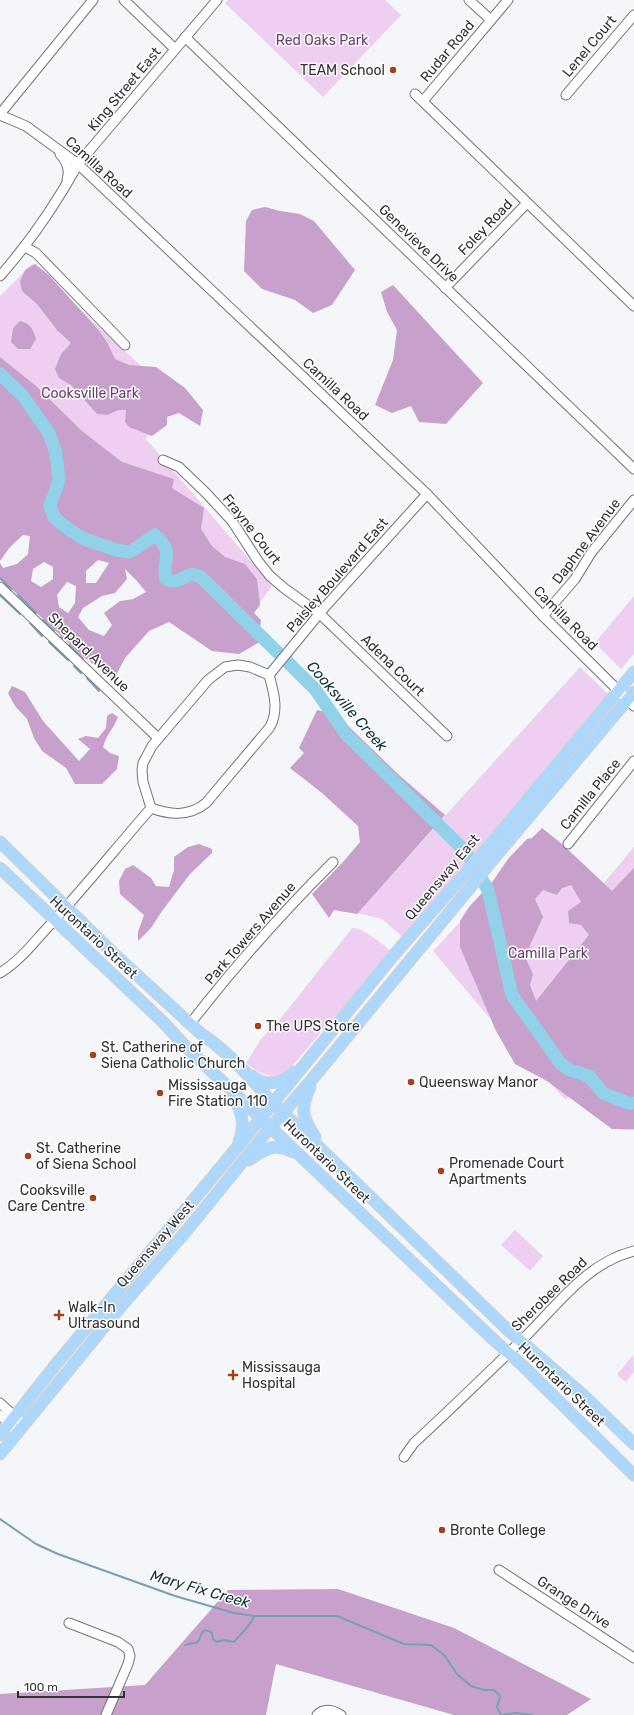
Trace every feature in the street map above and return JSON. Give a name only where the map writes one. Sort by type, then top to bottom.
[{"type":"main road","name":"Queensway East","points":[[261,1118],[393,956],[484,852],[634,672]]},
{"type":"main road","name":"Queensway East","points":[[270,1128],[314,1077],[495,857],[632,699]]},
{"type":"main road","name":"Hurontario Street","points":[[0,842],[66,908],[190,1024],[200,1033],[213,1041],[243,1069],[283,1113],[520,1342],[583,1395],[634,1444]]},
{"type":"main road","name":"Hurontario Street","points":[[0,868],[270,1128],[565,1406],[634,1475]]},
{"type":"main road","points":[[243,1069],[259,1082],[267,1083],[282,1081],[288,1078],[315,1053]]},
{"type":"main road","points":[[314,1077],[304,1100],[303,1115],[307,1126],[325,1152]]},
{"type":"main road","points":[[231,1089],[243,1121],[242,1134],[236,1148]]},
{"type":"main road","name":"Queensway West","points":[[0,1435],[128,1277],[261,1118]]},
{"type":"main road","name":"Queensway West","points":[[0,1454],[123,1304],[188,1229],[270,1128]]},
{"type":"main road","points":[[240,1166],[266,1149],[274,1147],[282,1146],[301,1157]]},
{"type":"street","points":[[0,114],[93,0]]},
{"type":"street","points":[[124,0],[175,49]]},
{"type":"street","name":"King Street East","points":[[0,276],[25,247],[63,191],[78,164],[217,0]]},
{"type":"street","points":[[469,0],[491,20]]},
{"type":"street","name":"Rudar Road","points":[[423,101],[508,0]]},
{"type":"street","name":"Lenel Court","points":[[566,95],[634,15]]},
{"type":"street","name":"Genevieve Drive","points":[[186,37],[634,469]]},
{"type":"street","points":[[415,94],[634,306]]},
{"type":"street","name":"Camilla Road","points":[[0,114],[26,126],[78,164],[427,494],[543,616],[618,690],[632,699]]},
{"type":"street","points":[[43,137],[67,164],[69,172],[63,191]]},
{"type":"street","name":"Foley Road","points":[[445,288],[527,203]]},
{"type":"street","points":[[25,247],[36,253],[125,345]]},
{"type":"street","name":"Frayne Court","points":[[163,460],[178,467],[226,515],[270,576],[320,614]]},
{"type":"street","name":"Paisley Boulevard East","points":[[271,672],[320,614],[427,494]]},
{"type":"street","name":"Daphne Avenue","points":[[543,616],[575,579],[591,553],[634,500]]},
{"type":"street","name":"Shepard Avenue","points":[[0,587],[158,738]]},
{"type":"street","name":"Adena Court","points":[[320,614],[447,736]]},
{"type":"street","points":[[238,665],[271,672],[276,711],[273,720],[265,733],[206,803],[200,809],[183,814],[164,813],[151,808],[143,782],[142,770],[146,756],[158,738],[208,680],[225,667],[238,665]]},
{"type":"street","name":"Camilla Place","points":[[568,844],[634,762]]},
{"type":"street","points":[[0,973],[24,954],[66,908],[151,808]]},
{"type":"street","name":"Park Towers Avenue","points":[[190,1024],[255,945],[301,894],[333,862]]},
{"type":"street","name":"Sherobee Road","points":[[404,1457],[414,1443],[520,1342],[567,1294],[596,1268],[612,1259],[634,1251]]},
{"type":"street","points":[[0,1403],[12,1420],[21,1429]]},
{"type":"street","points":[[0,1415],[12,1420]]},
{"type":"street","name":"Grange Drive","points":[[499,1570],[634,1658]]},
{"type":"street","points":[[69,1623],[118,1642],[128,1648],[130,1656],[128,1664],[106,1715]]},
{"type":"street","points":[[317,1715],[321,1711],[329,1710],[341,1715]]},
{"type":"green space","name":"Red Oaks Park","points":[[228,0],[385,0],[401,15],[323,97],[225,3]]},
{"type":"green space","points":[[265,207],[300,214],[314,221],[355,270],[332,305],[313,313],[295,300],[262,289],[244,271],[246,221],[252,210]]},
{"type":"green space","name":"Cooksville Park","points":[[32,264],[171,394],[146,439],[272,586],[249,617],[0,381],[0,296]]},
{"type":"green space","points":[[35,264],[49,275],[100,332],[107,342],[115,359],[129,365],[156,367],[185,388],[203,410],[200,426],[179,413],[167,417],[167,425],[152,436],[129,427],[125,422],[126,410],[119,410],[107,415],[97,414],[71,385],[59,378],[55,369],[61,354],[71,343],[57,330],[37,304],[22,291],[20,282],[25,270]]},
{"type":"green space","points":[[393,285],[483,383],[446,424],[419,422],[411,406],[392,413],[375,405],[393,360],[397,330],[387,312],[381,292]]},
{"type":"green space","points":[[20,321],[29,325],[35,335],[36,339],[30,349],[18,349],[11,342],[13,328]]},
{"type":"green space","points":[[0,357],[36,386],[82,431],[122,462],[174,479],[172,488],[204,508],[201,529],[212,546],[225,557],[245,564],[257,579],[260,605],[254,613],[261,620],[258,643],[239,654],[212,651],[169,622],[149,631],[125,658],[114,679],[82,656],[0,578],[0,563],[3,568],[17,564],[28,554],[30,536],[23,535],[10,547],[0,561]],"holes":[[[98,560],[109,563],[96,583],[86,583],[86,571]],[[44,562],[53,567],[53,579],[41,587],[31,581],[33,569]],[[125,569],[146,592],[133,599],[120,601],[104,613],[112,625],[104,636],[89,630],[78,617],[83,608],[102,596],[115,593],[127,579]],[[67,582],[76,586],[75,603],[68,613],[59,607],[57,595]]]},
{"type":"green space","points":[[634,596],[634,654],[621,669],[595,643]]},
{"type":"green space","points":[[580,667],[610,696],[405,939],[382,919],[357,913]]},
{"type":"green space","points":[[12,686],[25,692],[43,721],[79,761],[90,749],[78,739],[86,736],[98,738],[106,728],[107,716],[112,713],[118,717],[103,747],[110,753],[119,756],[117,769],[102,784],[75,784],[66,768],[42,751],[34,738],[27,719],[15,706],[8,693]]},
{"type":"green space","points":[[317,710],[336,714],[399,775],[445,815],[357,914],[334,910],[329,918],[312,894],[360,842],[358,826],[322,793],[290,768],[304,753],[299,748]]},
{"type":"green space","name":"Camilla Park","points":[[542,828],[562,844],[612,891],[634,868],[634,1129],[612,1129],[547,1081],[515,1064],[496,1031],[460,947],[460,921],[469,907],[493,881],[508,859],[527,839],[532,838]],"holes":[[[571,885],[581,902],[568,911],[569,923],[581,925],[589,935],[536,1001],[530,985],[533,974],[527,961],[530,945],[543,917],[535,899],[543,890],[557,895],[562,888]]]},
{"type":"green space","name":"Camilla Park","points":[[543,833],[603,884],[634,847],[634,1130],[622,1130],[574,1089],[566,1100],[488,1016],[433,951]]},
{"type":"green space","points":[[199,844],[212,849],[212,853],[190,874],[151,928],[138,941],[138,932],[144,915],[120,894],[119,881],[125,869],[133,865],[151,878],[156,886],[169,887],[174,870],[174,857],[188,847]]},
{"type":"green space","points":[[352,928],[362,930],[390,950],[350,1001],[333,1018],[287,1072],[276,1076],[270,1076],[260,1073],[251,1067],[246,1063],[261,1039],[282,1017]]},
{"type":"green space","points":[[515,1230],[543,1256],[530,1271],[501,1245]]},
{"type":"green space","points":[[633,1355],[634,1372],[626,1382],[617,1375]]},
{"type":"green space","points":[[338,1589],[454,1628],[591,1699],[567,1715],[454,1715],[276,1664],[266,1715],[0,1715],[0,1694],[145,1685],[228,1590]]},
{"type":"waterway","name":"Cooksville Creek","points":[[0,374],[22,395],[49,433],[56,453],[59,480],[50,506],[54,517],[82,538],[116,550],[130,552],[155,535],[165,547],[166,579],[176,581],[192,574],[201,577],[315,689],[346,734],[466,852],[488,890],[512,995],[561,1064],[570,1070],[589,1076],[603,1093],[628,1103],[634,1103]]},
{"type":"waterway","points":[[0,578],[11,589]]},
{"type":"waterway","points":[[0,595],[20,614]]},
{"type":"waterway","points":[[18,595],[36,613]]},
{"type":"waterway","points":[[43,620],[54,631]]},
{"type":"waterway","points":[[30,623],[42,636]]},
{"type":"waterway","points":[[49,642],[68,660]]},
{"type":"waterway","points":[[69,645],[83,659]]},
{"type":"waterway","points":[[74,666],[81,673]]},
{"type":"waterway","points":[[87,678],[99,691]]},
{"type":"waterway","name":"Mary Fix Creek","points":[[0,1519],[36,1544],[58,1554],[175,1596],[234,1613],[254,1616],[337,1616],[404,1644],[431,1645],[445,1656],[457,1674],[471,1686],[484,1690],[494,1690],[500,1696],[497,1707],[501,1715],[516,1713],[532,1715]]},
{"type":"waterway","points":[[185,1645],[198,1642],[202,1632],[206,1630],[212,1633],[213,1639],[217,1642],[224,1640],[234,1642],[253,1620],[254,1616]]},
{"type":"place","name":"TEAM School","points":[[393,70]]},
{"type":"place","name":"The UPS Store","points":[[258,1026]]},
{"type":"place","name":"St. Catherine of Siena Catholic Church","points":[[93,1055]]},
{"type":"place","name":"Queensway Manor","points":[[411,1082]]},
{"type":"place","name":"Mississauga Fire Station 110","points":[[160,1093]]},
{"type":"place","name":"St. Catherine of Siena School","points":[[28,1156]]},
{"type":"place","name":"Promenade Court Apartments","points":[[441,1171]]},
{"type":"place","name":"Cooksville Care Centre","points":[[93,1198]]},
{"type":"place","name":"Walk-In Ultrasound","points":[[59,1315]]},
{"type":"place","name":"Mississauga Hospital","points":[[233,1375]]},
{"type":"place","name":"Bronte College","points":[[442,1530]]}]
